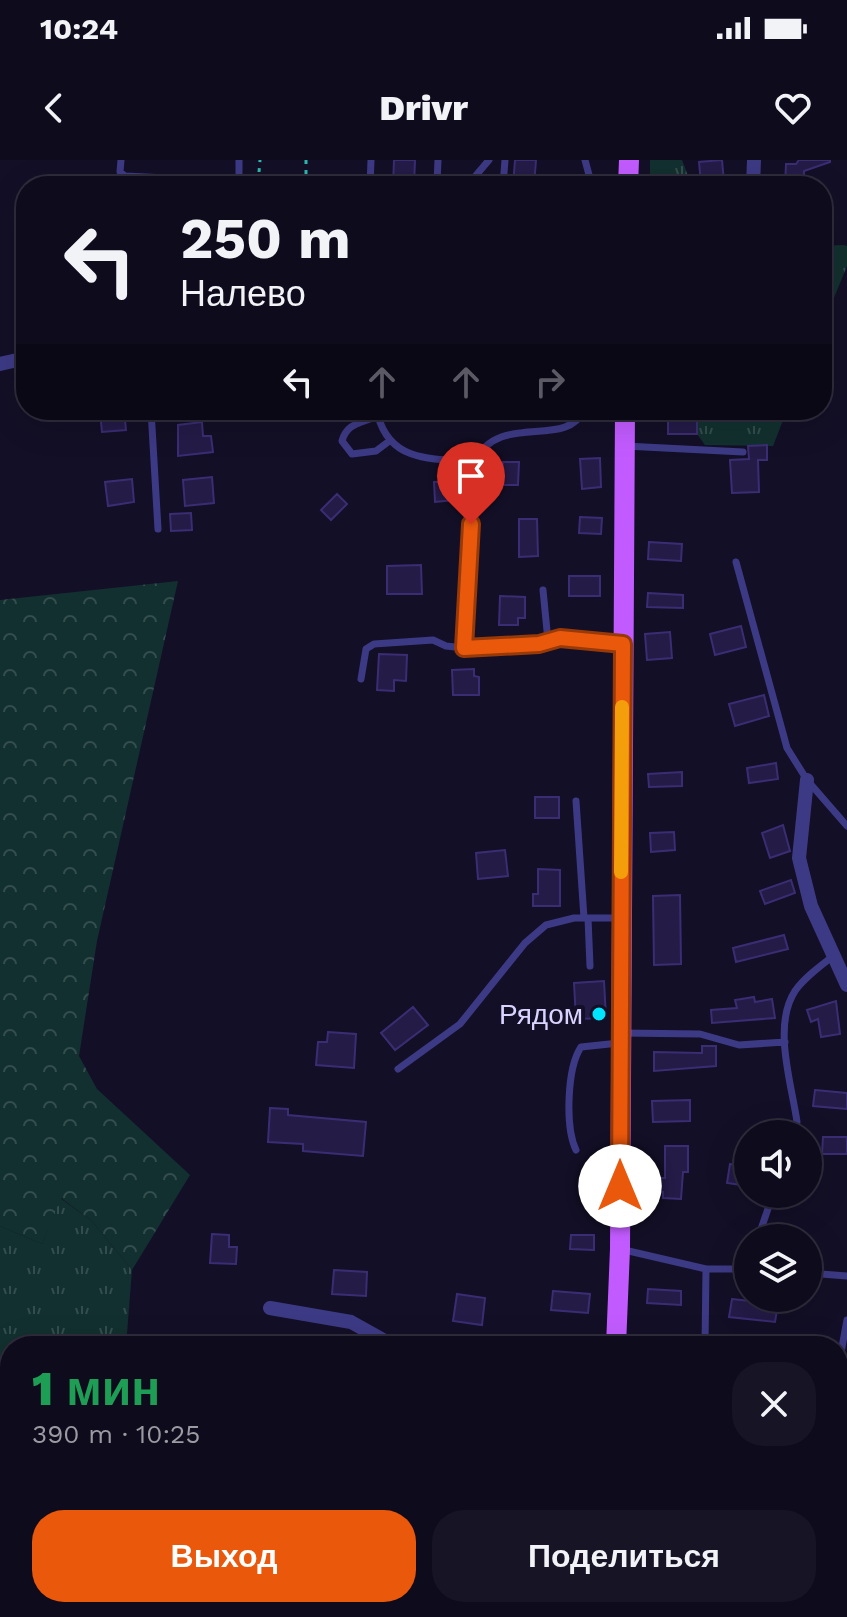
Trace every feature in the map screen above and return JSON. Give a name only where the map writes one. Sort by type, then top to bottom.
[{"type":"main road","points":[[616,1336],[620,1249],[625,420]]},
{"type":"street","points":[[807,780],[799,858],[811,906],[847,985]]},
{"type":"street","points":[[270,1308],[351,1322],[376,1336]]},
{"type":"lane","points":[[475,176],[489,160]]},
{"type":"lane","points":[[152,420],[158,529]]},
{"type":"lane","points":[[362,420],[345,430],[344,448],[352,454],[365,454],[388,442],[430,459],[475,461]]},
{"type":"lane","points":[[383,420],[388,442]]},
{"type":"lane","points":[[464,648],[475,461],[480,450],[506,433],[564,428],[577,420]]},
{"type":"lane","points":[[624,446],[743,452]]},
{"type":"lane","points":[[736,562],[787,748],[807,780],[847,826]]},
{"type":"lane","points":[[543,590],[548,641]]},
{"type":"lane","points":[[361,679],[366,649],[374,644],[433,640],[446,646],[464,648],[539,644],[560,638],[623,644]]},
{"type":"lane","points":[[576,801],[590,966]]},
{"type":"lane","points":[[398,1069],[460,1024],[525,943],[546,925],[586,918],[621,918]]},
{"type":"lane","points":[[797,1120],[785,1042],[787,1008],[795,992],[832,957]]},
{"type":"lane","points":[[576,1150],[572,1142],[570,1099],[576,1055],[581,1047],[621,1038],[700,1034],[739,1045],[785,1042]]},
{"type":"lane","points":[[620,1249],[706,1269],[734,1269]]},
{"type":"lane","points":[[705,1336],[706,1269]]},
{"type":"lane","points":[[822,1274],[847,1276]]},
{"type":"green space","points":[[650,160],[682,160],[688,176],[650,176]]},
{"type":"green space","points":[[832,246],[847,246],[847,266],[832,303]]},
{"type":"green space","points":[[697,420],[783,420],[773,446],[705,445],[697,434]]},
{"type":"green space","points":[[178,581],[97,941],[79,1056],[97,1089],[190,1175],[132,1270],[92,1221],[61,1198],[42,1244],[0,1226],[0,600]]},
{"type":"green space","points":[[60,1198],[92,1221],[132,1270],[127,1336],[0,1336],[0,1226],[42,1244]]},
{"type":"building","points":[[394,160],[415,160],[414,176],[393,176]]},
{"type":"building","points":[[515,160],[536,160],[535,176],[514,176]]},
{"type":"building","points":[[722,160],[723,176],[700,176],[699,162]]},
{"type":"building","points":[[799,160],[830,160],[804,171],[804,176],[785,176],[786,164],[796,164]]},
{"type":"building","points":[[101,420],[125,420],[126,430],[102,432]]},
{"type":"building","points":[[668,420],[697,420],[697,434],[668,434]]},
{"type":"building","points":[[202,422],[203,436],[211,436],[213,452],[178,456],[178,425]]},
{"type":"building","points":[[767,445],[767,460],[758,460],[759,492],[732,493],[730,460],[749,459],[748,446]]},
{"type":"building","points":[[600,458],[601,487],[582,489],[580,459]]},
{"type":"building","points":[[503,462],[519,462],[518,485],[502,485]]},
{"type":"building","points":[[212,477],[214,503],[185,506],[183,480]]},
{"type":"building","points":[[132,479],[134,502],[108,506],[105,482]]},
{"type":"building","points":[[454,481],[455,500],[435,502],[434,482]]},
{"type":"building","points":[[337,494],[347,504],[331,520],[321,510]]},
{"type":"building","points":[[191,513],[192,530],[171,531],[170,514]]},
{"type":"building","points":[[580,517],[602,518],[601,534],[579,533]]},
{"type":"building","points":[[519,519],[537,519],[538,556],[519,557]]},
{"type":"building","points":[[649,542],[682,544],[681,561],[648,559]]},
{"type":"building","points":[[421,565],[422,594],[387,594],[387,566]]},
{"type":"building","points":[[569,576],[600,576],[600,596],[569,596]]},
{"type":"building","points":[[648,593],[683,595],[683,608],[647,607]]},
{"type":"building","points":[[500,596],[525,597],[525,618],[518,618],[518,625],[499,625]]},
{"type":"building","points":[[741,626],[746,647],[715,655],[710,634]]},
{"type":"building","points":[[670,632],[672,658],[647,660],[645,634]]},
{"type":"building","points":[[379,654],[407,655],[406,681],[394,680],[394,691],[377,690]]},
{"type":"building","points":[[474,669],[474,676],[479,677],[479,695],[453,695],[452,670]]},
{"type":"building","points":[[764,695],[769,716],[735,726],[729,704]]},
{"type":"building","points":[[776,763],[778,779],[749,783],[747,768]]},
{"type":"building","points":[[682,772],[682,786],[649,787],[648,774]]},
{"type":"building","points":[[535,797],[559,797],[559,818],[535,818]]},
{"type":"building","points":[[783,825],[790,851],[770,858],[762,833]]},
{"type":"building","points":[[674,832],[675,850],[651,852],[650,833]]},
{"type":"building","points":[[505,850],[508,876],[478,879],[476,853]]},
{"type":"building","points":[[538,869],[560,870],[560,906],[533,906],[533,894],[538,894]]},
{"type":"building","points":[[791,880],[795,893],[765,904],[760,891]]},
{"type":"building","points":[[680,895],[681,964],[654,965],[653,896]]},
{"type":"building","points":[[784,935],[788,949],[736,962],[733,948]]},
{"type":"building","points":[[604,981],[606,1018],[576,1019],[574,983]]},
{"type":"building","points":[[754,997],[755,1002],[772,999],[775,1018],[712,1023],[711,1010],[737,1008],[735,1000]]},
{"type":"building","points":[[836,1001],[840,1034],[821,1037],[818,1019],[811,1022],[807,1010]]},
{"type":"building","points":[[413,1007],[428,1025],[395,1050],[381,1033]]},
{"type":"building","points":[[328,1032],[356,1034],[354,1068],[316,1065],[318,1042],[327,1042]]},
{"type":"building","points":[[702,1046],[716,1046],[716,1066],[654,1071],[654,1052],[702,1053]]},
{"type":"building","points":[[815,1090],[847,1093],[847,1109],[813,1106]]},
{"type":"building","points":[[690,1100],[690,1121],[653,1122],[652,1101]]},
{"type":"building","points":[[270,1108],[288,1109],[288,1115],[366,1122],[363,1156],[303,1151],[303,1144],[268,1142]]},
{"type":"building","points":[[823,1137],[847,1137],[847,1154],[822,1154]]},
{"type":"building","points":[[665,1146],[688,1146],[688,1172],[683,1172],[681,1199],[663,1198],[663,1192],[652,1192],[652,1178],[665,1178]]},
{"type":"building","points":[[730,1164],[734,1165],[734,1184],[727,1183]]},
{"type":"building","points":[[212,1234],[229,1235],[229,1247],[237,1247],[236,1264],[210,1263]]},
{"type":"building","points":[[571,1235],[594,1235],[594,1250],[570,1249]]},
{"type":"building","points":[[334,1270],[367,1272],[366,1296],[332,1294]]},
{"type":"building","points":[[648,1289],[681,1291],[681,1305],[647,1303]]},
{"type":"building","points":[[553,1291],[590,1294],[588,1313],[551,1310]]},
{"type":"building","points":[[457,1294],[485,1298],[482,1325],[453,1321]]},
{"type":"building","points":[[732,1299],[734,1312],[777,1312],[775,1322],[729,1317]]},
{"type":"slow traffic","points":[[621,872],[622,707]]},
{"type":"place","name":"Рядом","points":[[599,1014]]},
{"type":"route","points":[[471,524],[464,648],[539,644],[560,638],[623,644],[620,1186]]}]
